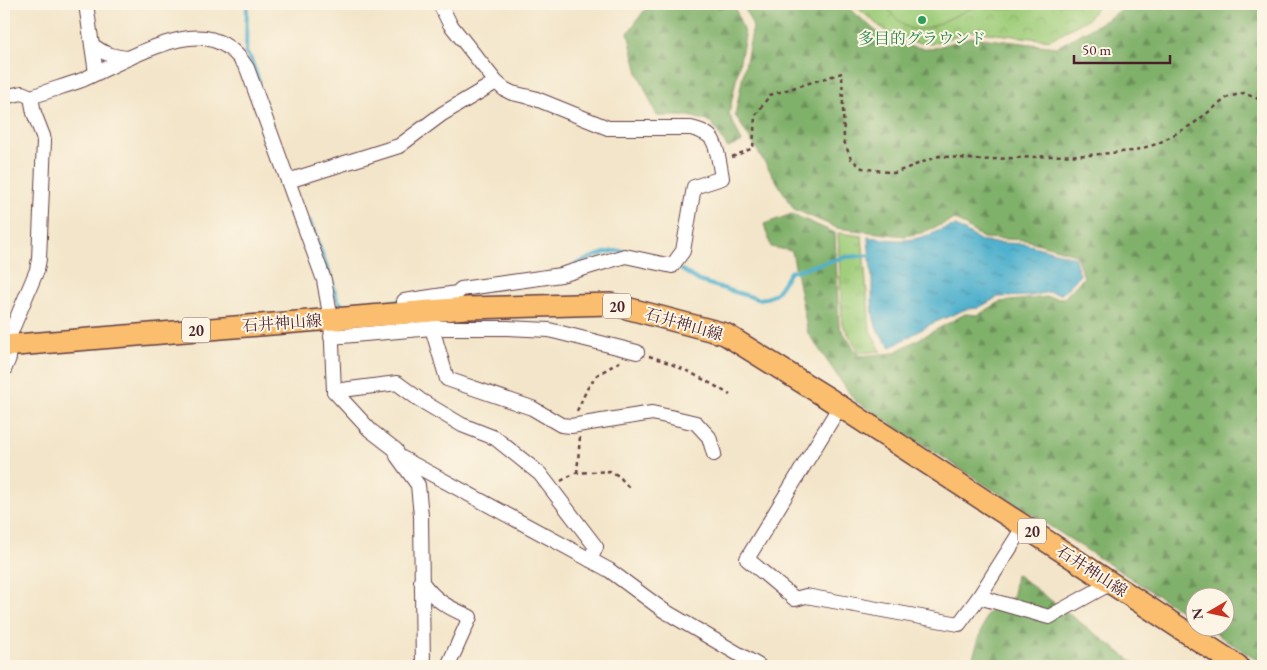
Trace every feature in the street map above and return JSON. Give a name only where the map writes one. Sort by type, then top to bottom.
[{"type":"main road","name":"石井神山線","points":[[7,345],[331,328],[405,313],[468,308],[611,304],[725,334],[840,406],[1238,666]]},
{"type":"street","points":[[86,4],[96,73]]},
{"type":"street","points":[[405,313],[404,301],[457,293],[461,288],[561,275],[625,256],[672,266],[683,251],[694,187],[722,178],[720,162],[712,139],[704,132],[691,128],[608,128],[534,98],[512,93],[504,89],[496,82],[450,24],[440,4]]},
{"type":"street","points":[[4,97],[22,93],[31,97],[96,73],[151,48],[184,39],[205,38],[229,47],[239,55],[247,68],[292,179],[324,280],[331,328],[334,391],[370,430],[396,450],[418,485],[421,516],[423,666]]},
{"type":"street","points":[[92,45],[104,53],[116,57],[130,58]]},
{"type":"street","points":[[292,179],[399,146],[442,114],[496,82]]},
{"type":"street","points":[[4,370],[9,358],[7,345],[11,332],[37,270],[39,259],[44,141],[34,113],[31,97]]},
{"type":"street","points":[[331,328],[507,328],[549,330],[637,352]]},
{"type":"street","points":[[432,328],[447,379],[532,408],[575,431],[652,413],[696,423],[709,438],[714,454]]},
{"type":"street","points":[[334,391],[397,384],[462,425],[495,438],[540,474],[596,547],[590,560]]},
{"type":"street","points":[[840,406],[747,559],[795,599],[806,596],[959,624],[979,597],[1024,526]]},
{"type":"street","points":[[398,456],[609,570],[663,610],[759,666]]},
{"type":"street","points":[[421,581],[430,595],[448,608],[470,617],[448,666]]},
{"type":"street","points":[[979,597],[1049,617],[1112,583]]},
{"type":"path","points":[[720,162],[753,148],[755,116],[770,95],[842,73],[844,141],[851,159],[862,168],[894,172],[939,156],[981,160],[1132,151],[1157,144],[1193,124],[1228,97],[1244,93],[1263,101]]},
{"type":"path","points":[[577,473],[575,431],[587,389],[597,375],[637,352],[668,362],[698,375],[730,395]]},
{"type":"path","points":[[550,488],[577,473],[610,471],[618,476],[630,489]]},
{"type":"green space","points":[[649,4],[734,4],[745,36],[729,114],[742,142],[728,148],[711,122],[689,116],[657,116],[638,73],[628,33]]},
{"type":"green space","points":[[743,4],[844,4],[891,44],[931,49],[971,37],[1057,47],[1113,16],[1127,4],[1263,4],[1263,664],[1223,638],[1234,638],[1234,588],[1184,588],[1184,613],[854,400],[808,333],[792,251],[771,247],[764,224],[792,214],[835,233],[839,326],[859,356],[893,353],[965,314],[978,315],[1000,302],[1047,297],[1064,298],[1084,277],[1075,254],[1026,240],[983,238],[955,219],[921,233],[904,236],[837,228],[794,209],[735,115],[753,27]]},
{"type":"green space","points":[[853,4],[1100,4],[1088,19],[1049,40],[971,31],[931,44],[896,40]]},
{"type":"green space","name":"多目的グラウンド","points":[[884,4],[1021,4],[1002,9],[972,8],[932,26],[916,29],[909,28],[901,23]]},
{"type":"green space","points":[[838,233],[862,236],[870,330],[881,351],[860,353],[842,324]]},
{"type":"green space","points":[[1016,574],[1138,666],[970,666],[987,614],[1013,597]]},
{"type":"water","points":[[956,226],[983,242],[1025,244],[1074,257],[1080,275],[1062,294],[1049,292],[1031,296],[998,297],[978,308],[966,309],[931,324],[891,347],[878,331],[873,315],[868,237],[908,240]]},
{"type":"waterway","points":[[247,4],[246,53],[251,59],[259,81]]},
{"type":"waterway","points":[[310,221],[337,299],[344,307],[398,301]]},
{"type":"waterway","points":[[576,264],[606,253],[624,251]]},
{"type":"waterway","points":[[682,270],[699,281],[758,299],[770,297],[774,294],[790,272],[846,257],[874,255]]},
{"type":"place","name":"多目的グラウンド","points":[[922,20]]}]
